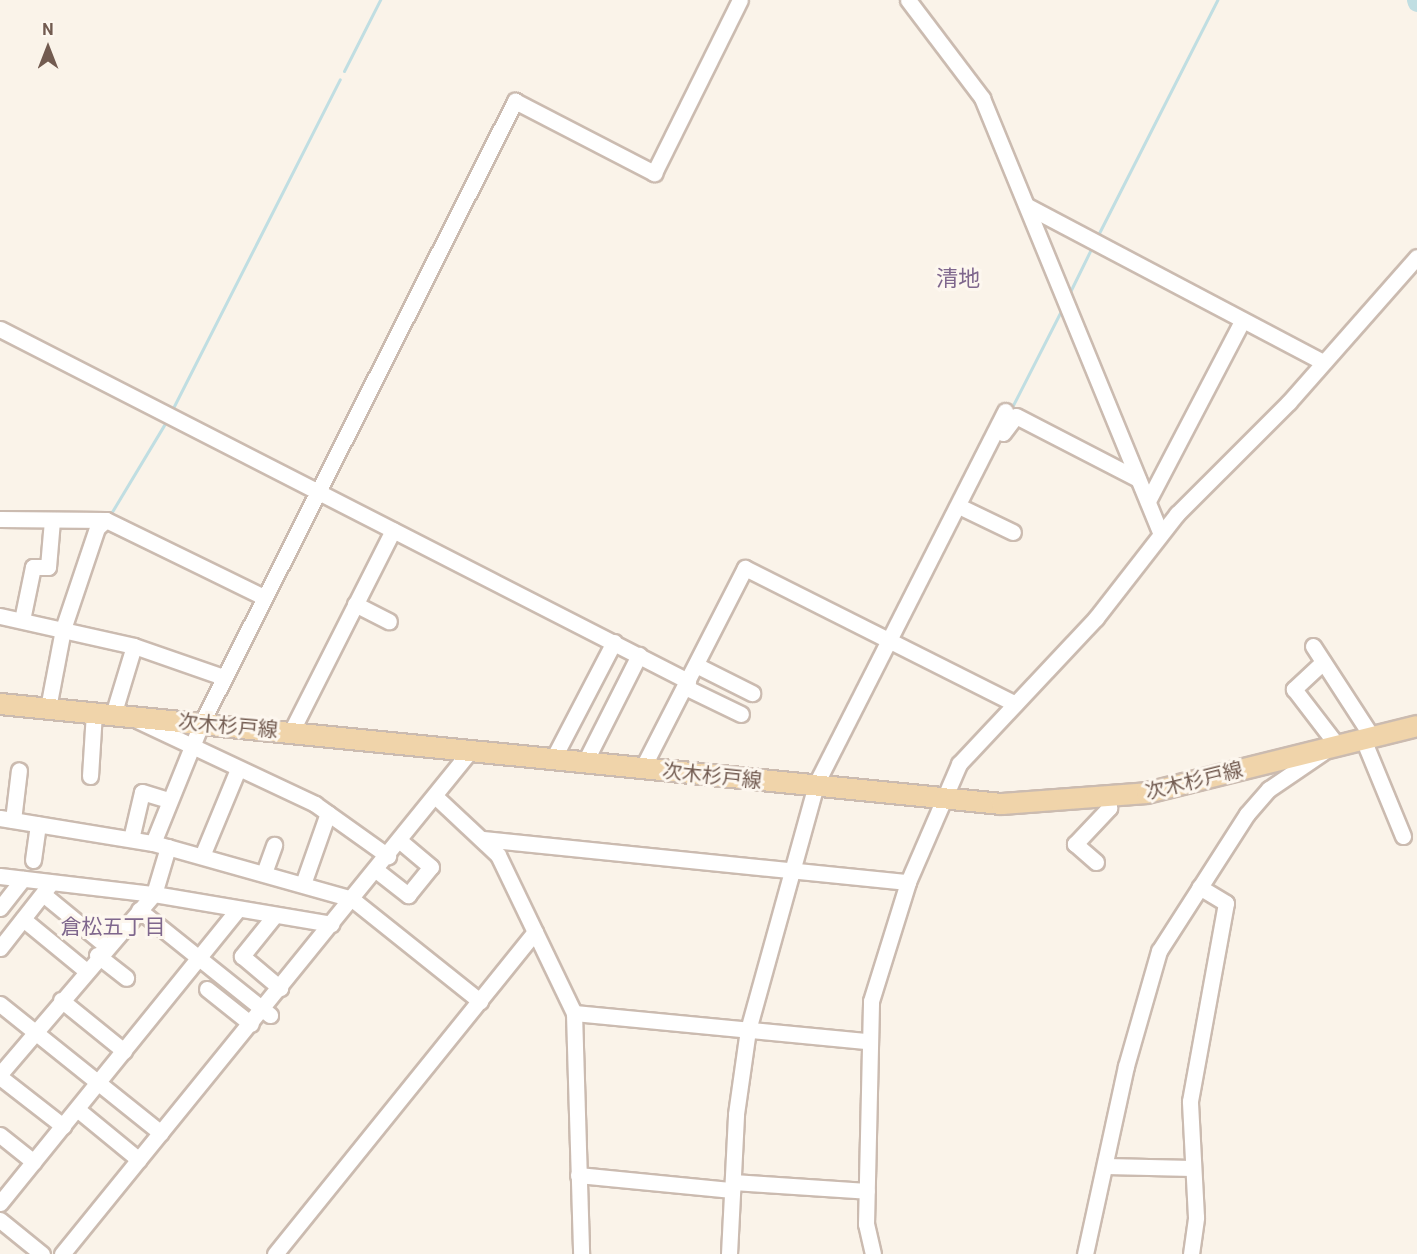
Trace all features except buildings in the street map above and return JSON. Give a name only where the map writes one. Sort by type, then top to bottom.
[{"type":"main road","name":"次木杉戸線","points":[[0,704],[585,762],[819,788],[946,800],[1035,804],[1108,800],[1417,726]]},
{"type":"street","points":[[63,1126],[0,1075],[101,950],[154,894],[169,800],[190,748],[223,677],[317,496],[515,101],[654,172],[740,0]]},
{"type":"street","points":[[908,0],[982,98],[1029,207],[1161,534]]},
{"type":"street","points":[[1029,207],[1323,362]]},
{"type":"street","points":[[1041,238],[1052,219]]},
{"type":"street","points":[[873,1254],[867,1191],[866,1041],[871,1001],[908,882],[946,800],[959,764],[1096,618],[1161,534],[1323,362],[1417,257]]},
{"type":"street","points":[[1148,501],[1242,321]]},
{"type":"street","points":[[0,329],[317,496]]},
{"type":"street","points":[[0,340],[165,423],[393,530],[639,655],[741,714]]},
{"type":"street","points":[[729,1254],[732,1186],[748,1030],[793,870],[819,788],[1005,411]]},
{"type":"street","points":[[892,642],[1016,416],[1138,479]]},
{"type":"street","points":[[965,508],[1013,532]]},
{"type":"street","points":[[0,519],[106,520],[264,597]]},
{"type":"street","points":[[22,620],[33,567],[48,567],[52,519]]},
{"type":"street","points":[[48,708],[63,629],[97,528],[106,520]]},
{"type":"street","points":[[291,732],[393,530]]},
{"type":"street","points":[[642,768],[745,568],[1015,704]]},
{"type":"street","points":[[355,604],[388,621]]},
{"type":"street","points":[[0,615],[134,646],[223,677]]},
{"type":"street","points":[[553,759],[614,642]]},
{"type":"street","points":[[90,776],[113,715],[134,646]]},
{"type":"street","points":[[1313,646],[1368,738],[1403,836]]},
{"type":"street","points":[[585,762],[639,655]]},
{"type":"street","points":[[1085,1254],[1153,967],[1199,887],[1269,789],[1334,746],[1294,689],[1323,662]]},
{"type":"street","points":[[696,665],[752,693]]},
{"type":"street","points":[[113,715],[238,769],[328,813],[388,856]]},
{"type":"street","points":[[62,1254],[251,1024],[267,1012],[280,988],[436,797],[470,751]]},
{"type":"street","points":[[202,856],[238,769]]},
{"type":"street","points":[[19,770],[6,819],[160,845],[352,899],[480,1001]]},
{"type":"street","points":[[130,839],[142,792],[169,800]]},
{"type":"street","points":[[436,797],[498,855],[574,1013],[581,1254]]},
{"type":"street","points":[[1095,862],[1075,844],[1108,808],[1108,800]]},
{"type":"street","points":[[303,884],[328,813]]},
{"type":"street","points":[[33,860],[38,824]]},
{"type":"street","points":[[349,846],[354,831]]},
{"type":"street","points":[[483,839],[908,882]]},
{"type":"street","points":[[376,870],[408,895],[431,867],[400,841]]},
{"type":"street","points":[[264,873],[274,846]]},
{"type":"street","points":[[0,876],[24,879],[47,888],[154,894],[331,924]]},
{"type":"street","points":[[0,908],[24,879]]},
{"type":"street","points":[[1191,1254],[1196,1217],[1190,1101],[1226,903],[1199,887]]},
{"type":"street","points":[[0,948],[47,888]]},
{"type":"street","points":[[47,888],[126,978]]},
{"type":"street","points":[[0,1203],[238,909]]},
{"type":"street","points":[[139,910],[267,1012]]},
{"type":"street","points":[[274,915],[242,956],[280,988]]},
{"type":"street","points":[[23,919],[85,970]]},
{"type":"street","points":[[275,1254],[536,932]]},
{"type":"street","points":[[207,989],[251,1024]]},
{"type":"street","points":[[61,1000],[124,1051]]},
{"type":"street","points":[[0,1004],[161,1132]]},
{"type":"street","points":[[574,1013],[866,1041]]},
{"type":"street","points":[[76,1109],[139,1160]]},
{"type":"street","points":[[0,1135],[33,1162]]},
{"type":"street","points":[[1106,1166],[1192,1168]]},
{"type":"street","points":[[578,1175],[732,1186],[867,1191]]},
{"type":"street","points":[[0,1220],[42,1254]]},
{"type":"waterway","points":[[344,71],[380,0]]},
{"type":"waterway","points":[[1097,237],[1217,0]]},
{"type":"waterway","points":[[171,412],[340,79]]},
{"type":"waterway","points":[[1068,296],[1093,245]]},
{"type":"waterway","points":[[1010,411],[1063,307]]},
{"type":"waterway","points":[[110,515],[167,420]]},
{"type":"waterway","points":[[103,528],[186,568]]},
{"type":"district","name":"清地","points":[[958,279]]},
{"type":"district","name":"倉松五丁目","points":[[113,927]]}]
